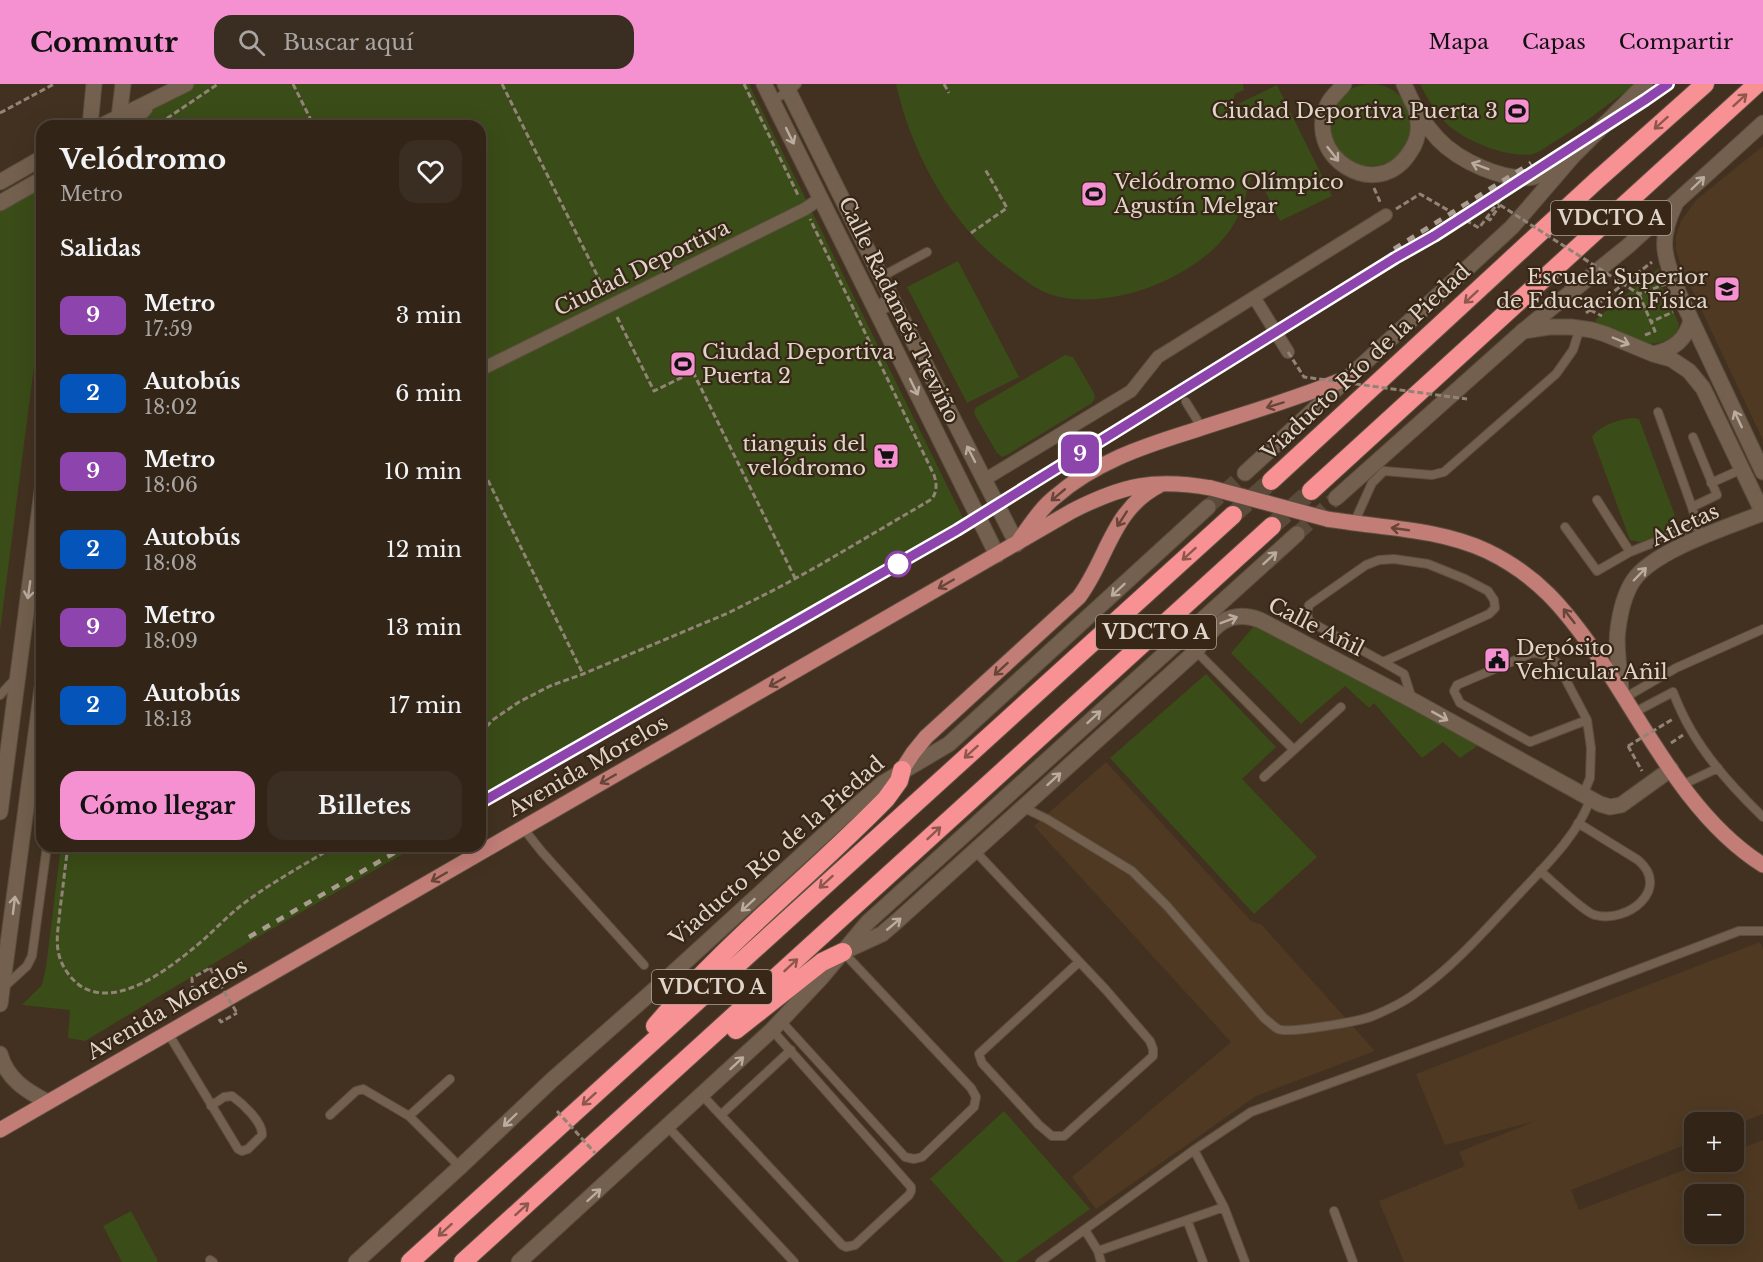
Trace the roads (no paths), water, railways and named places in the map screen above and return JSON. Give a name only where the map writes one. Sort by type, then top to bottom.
[{"type":"highway","name":"Viaducto Río de la Piedad","points":[[1271,481],[1596,181],[1705,84]]},
{"type":"highway","name":"VDCTO A","points":[[1311,491],[1757,84]]},
{"type":"highway","name":"VDCTO A","points":[[410,1262],[1233,515]]},
{"type":"highway","name":"VDCTO A","points":[[463,1262],[1272,526]]},
{"type":"highway","points":[[613,1077],[701,974],[886,799],[899,781],[902,770]]},
{"type":"highway","points":[[668,1077],[702,1057],[822,962],[843,952]]},
{"type":"main road","points":[[1017,544],[1053,498],[1081,477],[1104,464],[1132,450],[1312,393],[1349,377]]},
{"type":"main road","points":[[902,770],[926,737],[1079,597],[1089,582],[1104,548],[1127,511],[1143,496],[1166,482]]},
{"type":"main road","name":"Avenida Morelos","points":[[486,849],[1072,511],[1110,494],[1130,487],[1166,482],[1211,488],[1354,524]]},
{"type":"main road","points":[[1354,524],[1407,530],[1454,539],[1488,552],[1520,569],[1533,579],[1562,608],[1623,694],[1682,785],[1709,819],[1725,836],[1763,865]]},
{"type":"main road","name":"Avenida Morelos","points":[[0,1130],[481,852]]},
{"type":"street","points":[[91,120],[94,84]]},
{"type":"street","points":[[122,120],[123,84]]},
{"type":"street","points":[[126,120],[154,100],[186,84]]},
{"type":"street","name":"Calle Radamés Treviño","points":[[764,84],[997,555]]},
{"type":"street","points":[[1344,84],[1330,100],[1323,123],[1326,144],[1338,160],[1356,171],[1369,175],[1389,172],[1399,167],[1406,159],[1419,131],[1416,108]]},
{"type":"street","points":[[1404,84],[1423,121],[1438,139],[1458,156],[1478,166],[1517,178],[1533,177],[1550,171],[1573,156]]},
{"type":"street","name":"Viaducto Río de la Piedad","points":[[1245,473],[1512,227],[1573,156],[1645,84]]},
{"type":"street","name":"Calle Radamés Treviño","points":[[790,87],[892,301],[1017,544]]},
{"type":"street","points":[[1336,498],[1523,331],[1620,253],[1675,205],[1763,123]]},
{"type":"street","points":[[0,182],[36,161]]},
{"type":"street","points":[[0,203],[36,182]]},
{"type":"street","name":"Ciudad Deportiva","points":[[486,367],[805,209],[821,198]]},
{"type":"street","points":[[1675,205],[1665,229],[1665,252],[1668,265],[1679,294],[1763,472]]},
{"type":"street","points":[[984,480],[1131,391],[1158,357],[1386,215]]},
{"type":"street","points":[[1254,297],[1288,352]]},
{"type":"street","points":[[876,309],[892,301]]},
{"type":"street","points":[[1653,354],[1668,351],[1676,346],[1691,320]]},
{"type":"street","points":[[1523,331],[1582,322],[1653,354],[1671,359],[1689,371],[1703,388],[1763,513]]},
{"type":"street","name":"Viaducto Río de la Piedad","points":[[356,1262],[552,1080],[850,811],[902,770],[949,744],[1208,507]]},
{"type":"street","name":"Atletas","points":[[1623,694],[1617,632],[1624,600],[1633,581],[1648,566],[1699,532],[1763,513]]},
{"type":"street","points":[[519,1262],[777,1025],[868,922],[1297,534]]},
{"type":"street","points":[[0,812],[36,536]]},
{"type":"street","name":"Calle Añil","points":[[843,952],[882,934],[1196,651],[1211,630],[1232,618],[1249,617],[1260,621],[1412,700],[1586,798],[1610,807],[1621,805],[1671,769]]},
{"type":"street","points":[[0,1004],[36,734]]},
{"type":"street","points":[[0,1054],[7,1072],[18,1084],[48,1102]]},
{"type":"lane","points":[[772,100],[790,87]]},
{"type":"lane","points":[[881,277],[927,252]]},
{"type":"lane","points":[[1354,524],[1372,483],[1384,471],[1432,476],[1444,472],[1556,374],[1573,350],[1582,322]]},
{"type":"lane","points":[[1186,402],[1202,428]]},
{"type":"lane","points":[[1565,527],[1597,571],[1630,552],[1699,532],[1658,412]]},
{"type":"lane","points":[[1692,507],[1717,495],[1693,437]]},
{"type":"lane","points":[[1711,483],[1742,469]]},
{"type":"lane","points":[[1597,500],[1630,552]]},
{"type":"lane","points":[[1383,662],[1489,614],[1495,608],[1494,600],[1488,591],[1442,568],[1428,564],[1379,560],[1366,565],[1309,605],[1307,613],[1309,621],[1404,674],[1412,700]]},
{"type":"lane","points":[[1623,694],[1763,628]]},
{"type":"lane","points":[[1196,651],[1294,750]]},
{"type":"lane","points":[[1022,807],[1047,819],[1132,871],[1167,906],[1264,1018],[1279,1029],[1295,1031],[1371,1017],[1416,993],[1489,926],[1560,849],[1578,823],[1590,778],[1591,748],[1587,720],[1557,663],[1552,658],[1532,653],[1457,685],[1454,691],[1460,703],[1530,742],[1587,720]]},
{"type":"lane","points":[[0,695],[17,677]]},
{"type":"lane","points":[[1635,712],[1673,692],[1691,731],[1718,768],[1763,817]]},
{"type":"lane","points":[[1264,777],[1341,707]]},
{"type":"lane","points":[[1682,785],[1718,768]]},
{"type":"lane","points":[[1540,871],[1592,915],[1606,917],[1621,915],[1642,902],[1649,891],[1650,878],[1647,867],[1578,823]]},
{"type":"lane","points":[[523,828],[644,965]]},
{"type":"lane","points":[[975,851],[1106,990],[1150,1041],[1153,1049],[1153,1056],[1064,1136],[1058,1137],[1052,1136],[1039,1125],[982,1063],[979,1054],[1079,962]]},
{"type":"lane","points":[[3,988],[27,966],[33,956],[46,852]]},
{"type":"lane","points":[[1040,1262],[1194,1150],[1251,1112],[1542,1006],[1739,931],[1763,931]]},
{"type":"lane","points":[[777,1025],[906,1157],[914,1160],[922,1157],[974,1107],[976,1097],[971,1088],[843,952]]},
{"type":"lane","points":[[702,1095],[846,1247],[855,1245],[909,1195],[911,1187],[790,1050],[777,1025]]},
{"type":"lane","points":[[168,1033],[211,1106],[238,1149],[242,1151],[248,1149],[262,1135],[262,1129],[258,1123],[232,1096],[224,1097],[211,1106]]},
{"type":"lane","points":[[722,1114],[790,1050]]},
{"type":"lane","points":[[409,1116],[450,1079]]},
{"type":"lane","points":[[330,1115],[356,1091],[363,1089],[409,1116],[460,1167]]},
{"type":"lane","points":[[668,1127],[794,1262]]},
{"type":"lane","points":[[1194,1150],[1224,1207],[1245,1262]]},
{"type":"lane","points":[[1098,1251],[1224,1207]]},
{"type":"lane","points":[[1334,1211],[1353,1262]]},
{"type":"lane","points":[[1187,1220],[1203,1262]]},
{"type":"lane","points":[[1085,1230],[1098,1251],[1101,1262]]},
{"type":"tunnel","points":[[1208,507],[1245,473]]},
{"type":"tunnel","points":[[1233,515],[1271,481]]},
{"type":"tunnel","points":[[1272,526],[1311,491]]},
{"type":"tunnel","points":[[1297,534],[1336,498]]},
{"type":"railway","points":[[486,800],[956,530],[1434,236],[1668,84]]},
{"type":"railway","points":[[1394,249],[1531,163]]},
{"type":"railway","points":[[249,937],[396,852]]},
{"type":"metro line","name":"9","points":[[486,800],[957,530],[1434,236],[1668,84]]},
{"type":"place","name":"Ciudad Deportiva Puerta 3","points":[[1517,111]]},
{"type":"place","name":"Velódromo Olímpico Agustín Melgar","points":[[1094,194]]},
{"type":"place","name":"Escuela Superior de Educación Física","points":[[1727,289]]},
{"type":"place","name":"Ciudad Deportiva Puerta 2","points":[[683,364]]},
{"type":"place","name":"tianguis del velódromo","points":[[886,456]]},
{"type":"place","name":"Depósito Vehicular Añil","points":[[1497,660]]}]
